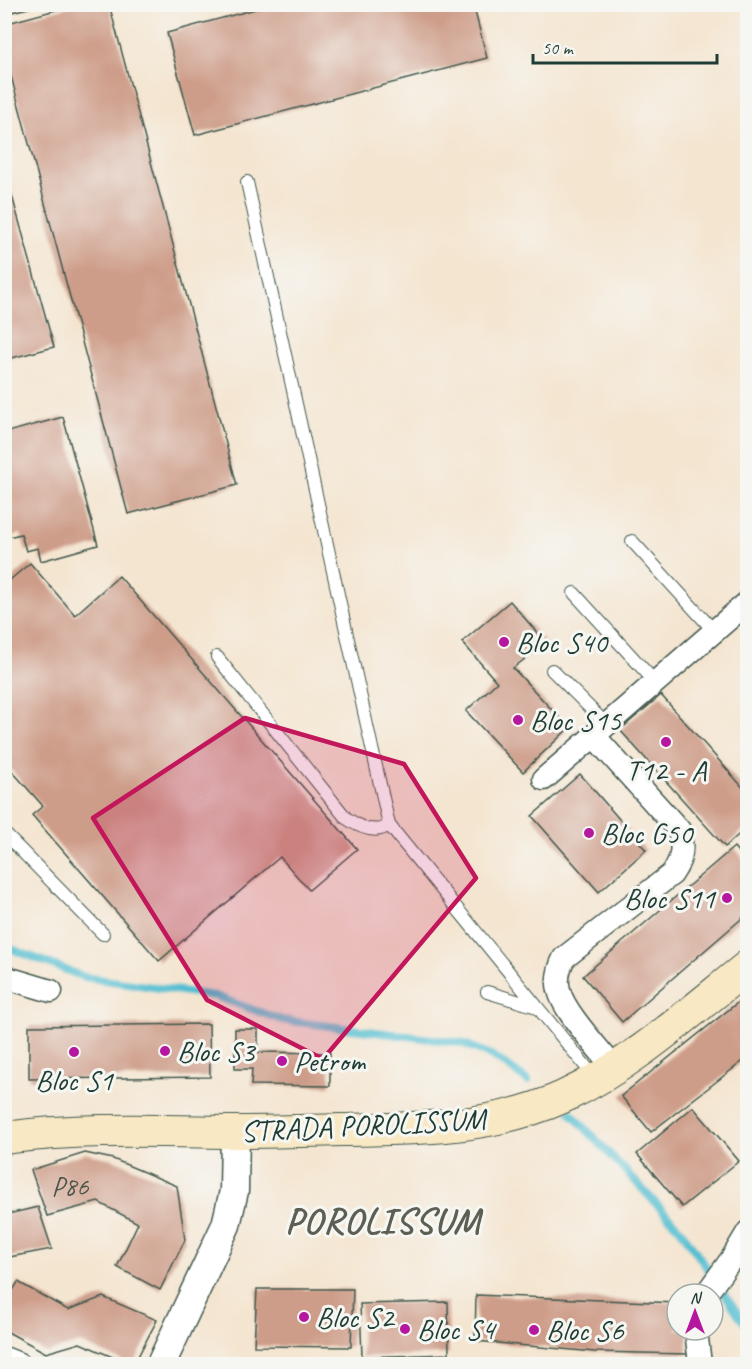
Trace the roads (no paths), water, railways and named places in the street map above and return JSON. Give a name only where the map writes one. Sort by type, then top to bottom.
[{"type":"main road","name":"STRADA POROLISSUM","points":[[4,1138],[44,1133],[106,1131],[235,1132],[404,1129],[468,1124],[496,1119],[543,1105],[606,1074],[641,1052],[747,966]]},
{"type":"street","points":[[544,779],[747,602]]},
{"type":"street","points":[[600,730],[679,830],[682,840],[681,859],[672,874],[564,958],[559,968],[558,988],[565,1005],[606,1074]]},
{"type":"street","points":[[4,977],[51,991]]},
{"type":"street","points":[[161,1365],[226,1225],[234,1191],[235,1132]]},
{"type":"street","points":[[715,1282],[747,1232]]},
{"type":"street","points":[[697,1342],[700,1365]]},
{"type":"street","points":[[4,1358],[19,1365]]},
{"type":"lane","points":[[247,182],[389,825],[537,1007],[606,1074]]},
{"type":"lane","points":[[632,541],[714,631]]},
{"type":"lane","points":[[574,594],[655,682]]},
{"type":"lane","points":[[218,657],[346,818],[366,828],[383,829],[389,825]]},
{"type":"lane","points":[[552,670],[600,730]]},
{"type":"lane","points":[[4,833],[103,934]]},
{"type":"lane","points":[[487,992],[537,1007]]},
{"type":"waterway","points":[[4,946],[84,977],[215,996],[282,1020],[462,1043],[493,1056],[528,1081]]},
{"type":"waterway","points":[[571,1113],[681,1230],[748,1328]]},
{"type":"place","name":"Bloc S40","points":[[504,642]]},
{"type":"place","name":"Bloc S15","points":[[518,720]]},
{"type":"place","name":"T12 - A","points":[[666,742]]},
{"type":"place","name":"Bloc G50","points":[[589,833]]},
{"type":"place","name":"Bloc S11","points":[[727,898]]},
{"type":"place","name":"Bloc S3","points":[[165,1051]]},
{"type":"place","name":"Bloc S1","points":[[74,1052]]},
{"type":"place","name":"Petrom","points":[[282,1061]]},
{"type":"place","name":"Bloc S2","points":[[304,1317]]},
{"type":"place","name":"Bloc S4","points":[[405,1329]]},
{"type":"place","name":"Bloc S6","points":[[534,1330]]},
{"type":"district","name":"POROLISSUM","points":[[383,1221]]}]
